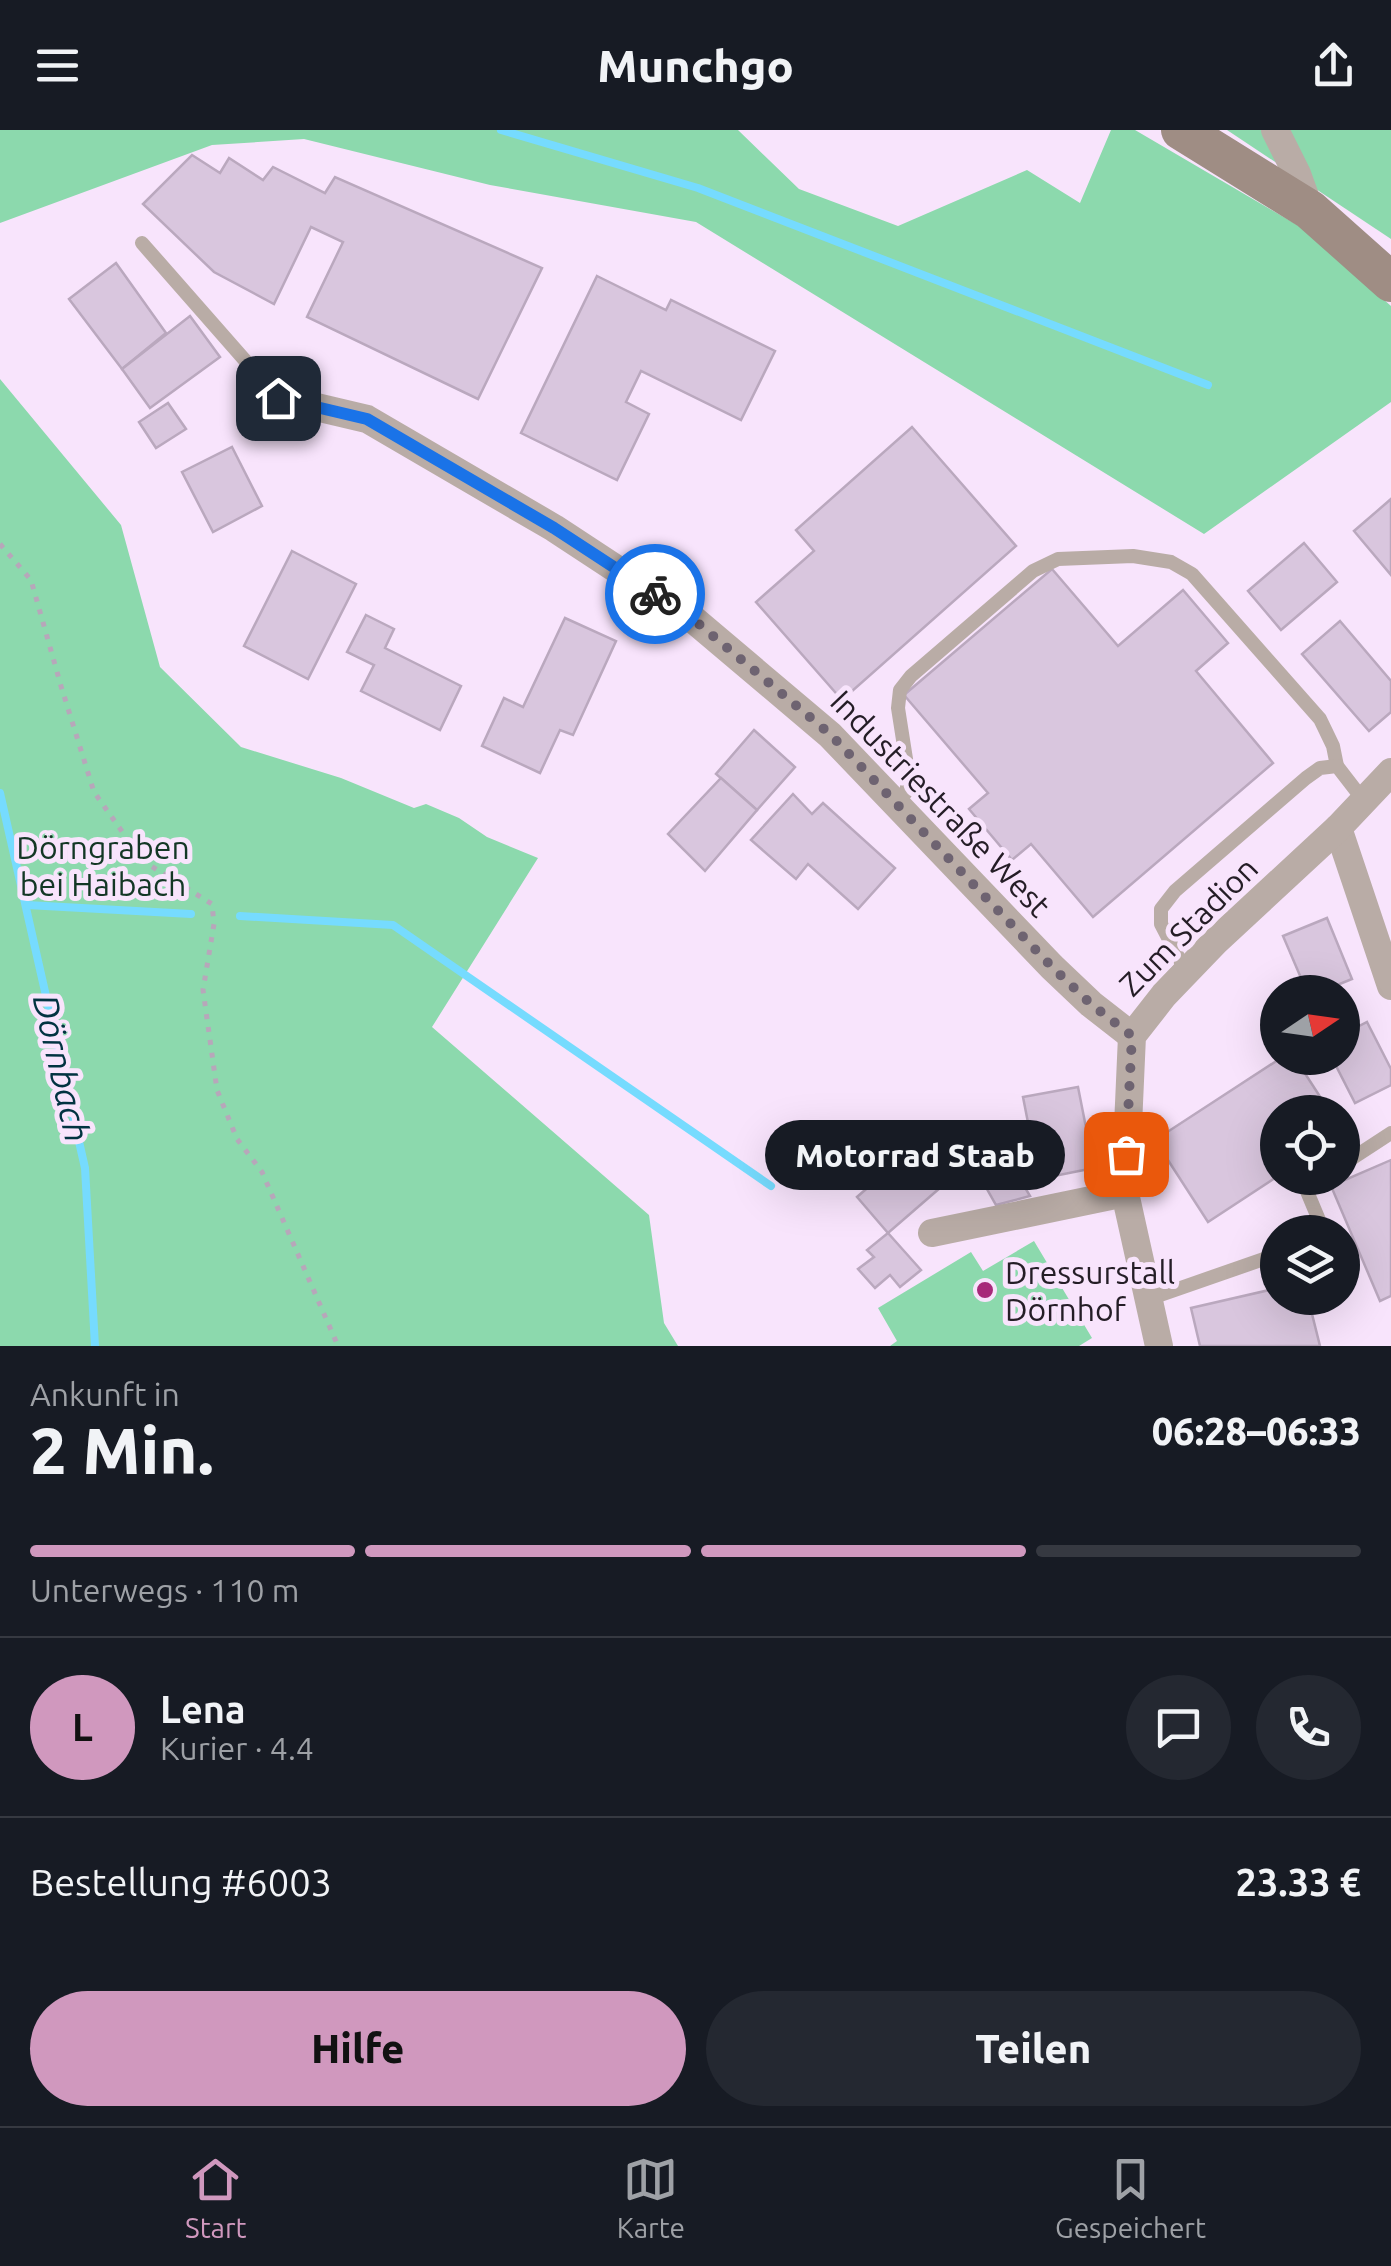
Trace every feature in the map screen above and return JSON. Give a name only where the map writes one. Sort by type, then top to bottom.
[{"type":"main road","points":[[1180,130],[1310,210],[1391,282]]},
{"type":"street","points":[[1275,130],[1310,210]]},
{"type":"street","name":"Industriestraße West","points":[[278,398],[367,419],[554,528],[694,620],[830,734],[1052,967],[1132,1036]]},
{"type":"street","name":"Zum Stadion","points":[[1159,1346],[1124,1193],[1132,1036],[1164,995],[1215,942],[1338,828],[1391,772]]},
{"type":"street","points":[[1338,828],[1391,986]]},
{"type":"street","points":[[932,1233],[1124,1193]]},
{"type":"lane","points":[[142,243],[278,398]]},
{"type":"lane","points":[[897,805],[909,778],[898,708],[900,690],[911,676],[1033,571],[1058,559],[1133,556],[1170,562],[1192,574],[1320,719],[1333,746],[1337,766],[1364,802]]},
{"type":"lane","points":[[1186,972],[1161,924],[1161,909],[1175,891],[1306,778],[1320,768],[1337,766]]},
{"type":"lane","points":[[1360,1153],[1391,1133]]},
{"type":"lane","points":[[1148,1300],[1260,1260]]},
{"type":"path","points":[[0,544],[32,580],[94,792],[143,861],[212,904],[214,924],[202,990],[217,1090],[237,1139],[262,1172],[338,1346]]},
{"type":"green space","points":[[0,130],[738,130],[799,189],[898,226],[1027,170],[1080,203],[1111,130],[1135,130],[1304,229],[1391,306],[1391,402],[1204,534],[696,222],[490,185],[304,139],[212,145],[0,223]]},
{"type":"green space","points":[[1227,130],[1391,130],[1391,239]]},
{"type":"green space","name":"Dörngraben bei Haibach","points":[[0,379],[121,525],[160,667],[241,747],[341,778],[414,808],[426,804],[459,818],[487,837],[538,858],[432,1027],[649,1215],[664,1323],[678,1346],[0,1346]]},
{"type":"green space","name":"Dressurstall Dörnhof","points":[[1034,1241],[1092,1338],[1079,1346],[890,1346],[897,1341],[878,1308],[971,1252],[983,1271]]},
{"type":"building","points":[[192,155],[220,173],[229,158],[263,180],[273,167],[325,193],[335,177],[542,268],[478,399],[307,317],[343,242],[311,227],[274,304],[214,272],[143,204]]},
{"type":"building","points":[[116,263],[166,333],[122,369],[69,299]]},
{"type":"building","points":[[597,276],[666,310],[671,300],[775,351],[741,420],[641,371],[626,402],[649,414],[617,480],[521,433]]},
{"type":"building","points":[[190,316],[220,357],[150,408],[122,369]]},
{"type":"building","points":[[168,403],[186,429],[156,448],[139,422]]},
{"type":"building","points":[[912,427],[1016,546],[842,700],[756,602],[814,551],[796,530]]},
{"type":"building","points":[[232,447],[262,506],[213,532],[182,472]]},
{"type":"building","points":[[1391,499],[1391,575],[1354,531]]},
{"type":"building","points":[[1304,543],[1337,582],[1281,630],[1248,591]]},
{"type":"building","points":[[292,551],[356,584],[308,679],[244,646]]},
{"type":"building","points":[[1052,569],[1118,646],[1183,590],[1228,643],[1196,671],[1273,763],[1093,917],[1031,844],[1012,860],[969,809],[988,793],[904,695]]},
{"type":"building","points":[[366,615],[394,629],[385,648],[461,686],[440,730],[361,691],[374,665],[347,652]]},
{"type":"building","points":[[565,618],[616,641],[573,735],[560,730],[540,773],[482,746],[504,698],[523,707]]},
{"type":"building","points":[[1340,621],[1391,681],[1391,712],[1369,731],[1302,654]]},
{"type":"building","points":[[754,730],[795,767],[757,810],[716,774]]},
{"type":"building","points":[[721,778],[757,810],[705,871],[668,834]]},
{"type":"building","points":[[793,794],[812,814],[823,803],[895,868],[858,909],[808,864],[796,879],[751,840]]},
{"type":"building","points":[[1327,918],[1350,975],[1300,975],[1283,936]]},
{"type":"building","points":[[1367,1022],[1391,1069],[1391,1085],[1360,1100],[1360,1095],[1351,1095],[1341,1075],[1360,1075],[1360,1026]]},
{"type":"building","points":[[1260,1072],[1260,1075],[1306,1075],[1319,1095],[1260,1095],[1260,1188],[1208,1222],[1155,1140]]},
{"type":"building","points":[[1078,1087],[1094,1168],[1039,1179],[1023,1097]]},
{"type":"building","points":[[995,1129],[1030,1196],[996,1205],[975,1168],[967,1172],[955,1151]]},
{"type":"building","points":[[910,1151],[941,1187],[888,1233],[857,1197]]},
{"type":"building","points":[[1391,1160],[1391,1296],[1380,1301],[1360,1254],[1360,1215],[1343,1215],[1335,1195],[1360,1195],[1360,1173]]},
{"type":"building","points":[[888,1233],[921,1270],[900,1287],[890,1275],[875,1288],[858,1269],[874,1257],[867,1250]]},
{"type":"building","points":[[1260,1292],[1260,1315],[1312,1315],[1320,1346],[1200,1346],[1191,1308]]},
{"type":"waterway","points":[[501,130],[698,188],[1208,385]]},
{"type":"waterway","name":"Dörnbach","points":[[0,793],[85,1168],[95,1346]]},
{"type":"waterway","points":[[27,905],[191,914]]},
{"type":"waterway","points":[[240,916],[393,925],[771,1186]]},
{"type":"way so far","points":[[655,594],[694,620],[830,734],[1052,967],[1132,1036],[1126,1154]]},
{"type":"place","name":"Motorrad Staab","points":[[1126,1154]]},
{"type":"place","name":"Dressurstall Dörnhof","points":[[985,1290]]},
{"type":"route","points":[[278,398],[367,419],[554,528],[655,594]]}]
